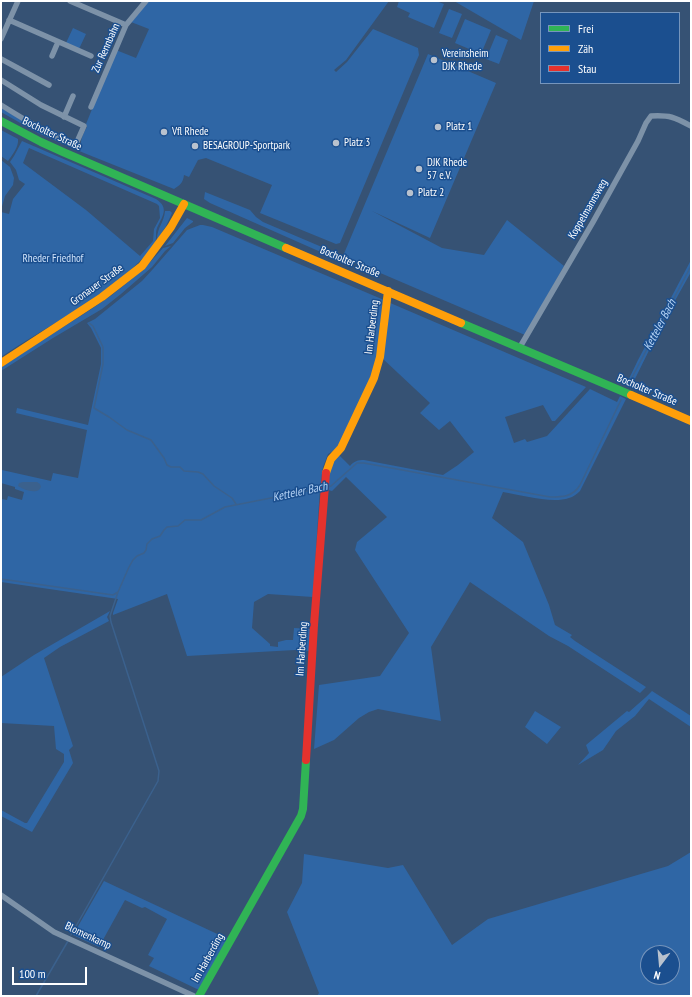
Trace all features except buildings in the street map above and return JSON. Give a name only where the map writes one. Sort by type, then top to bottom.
[{"type":"street","points":[[1,39],[18,1]]},
{"type":"street","points":[[70,1],[126,25]]},
{"type":"street","name":"Zur Rennbahn","points":[[91,108],[126,25],[146,1]]},
{"type":"street","points":[[9,20],[91,56]]},
{"type":"street","points":[[52,56],[58,42]]},
{"type":"street","points":[[1,59],[49,85]]},
{"type":"street","points":[[1,80],[41,105],[84,126],[76,144],[28,123],[1,105]]},
{"type":"street","points":[[64,117],[73,96]]},
{"type":"street","name":"Koppelmannsweg","points":[[520,347],[593,222],[651,116],[664,115],[676,117],[691,126]]},
{"type":"street","name":"Bocholter Straße","points":[[1,121],[63,152],[691,421]]},
{"type":"street","name":"Gronauer Straße","points":[[1,363],[102,298],[142,266],[171,227],[184,204]]},
{"type":"street","name":"Im Harberding","points":[[199,996],[300,816],[303,808],[314,625],[328,463],[333,455],[341,448],[374,378],[380,357],[388,291]]},
{"type":"street","name":"Blomenkamp","points":[[1,895],[54,932],[194,996]]},
{"type":"green space","points":[[149,1],[389,1],[346,60],[334,70],[336,72],[347,62],[373,29],[418,48],[419,55],[340,243],[336,244],[260,213],[272,185],[206,158],[198,160],[189,177],[184,175],[181,184],[174,189],[38,133],[1,112],[1,108],[37,129],[81,148],[82,137],[87,127],[86,124],[116,50],[136,58],[149,29],[131,22]]},
{"type":"green space","points":[[399,1],[436,1],[444,4],[434,28],[408,17],[410,13],[397,7]]},
{"type":"green space","points":[[454,1],[534,1],[521,40]]},
{"type":"green space","points":[[449,9],[462,14],[452,38],[439,33]]},
{"type":"green space","points":[[465,19],[491,30],[481,54],[455,43]]},
{"type":"green space","points":[[73,28],[86,34],[79,49],[66,43]]},
{"type":"green space","points":[[496,35],[508,40],[499,64],[486,59]]},
{"type":"green space","points":[[428,54],[496,83],[430,238],[372,211],[442,248],[484,255],[507,220],[564,266],[525,335],[343,257],[341,261],[204,199],[205,192],[250,210],[263,222],[343,256]]},
{"type":"green space","points":[[1,130],[18,139],[16,148],[8,161],[1,156]]},
{"type":"green space","name":"Rheder Friedhof","points":[[22,141],[156,199],[163,206],[164,213],[156,230],[156,241],[154,245],[146,255],[123,276],[90,301],[1,357],[1,212],[9,214],[13,199],[25,184],[19,180],[16,170],[10,162]],"holes":[[[29,148],[159,206],[160,218],[154,229],[153,241],[140,256],[86,210],[23,163]]]},
{"type":"green space","points":[[1,160],[10,167],[14,178],[13,185],[5,196],[1,210]]},
{"type":"green space","points":[[165,211],[170,211],[172,213],[157,240],[158,232]]},
{"type":"green space","points":[[187,218],[193,222],[185,228],[173,243],[165,246]]},
{"type":"green space","points":[[200,225],[212,227],[384,300],[380,344],[374,373],[345,436],[335,450],[328,454],[323,467],[320,488],[313,597],[268,594],[254,602],[252,628],[270,644],[270,646],[278,647],[278,642],[293,640],[294,628],[311,629],[310,651],[295,650],[187,656],[167,594],[113,615],[118,599],[1,582],[1,499],[7,500],[8,496],[22,500],[24,492],[15,489],[15,487],[1,483],[2,470],[51,481],[53,473],[78,478],[87,430],[16,413],[17,408],[88,425],[101,364],[101,348],[87,323],[95,319],[142,281],[187,230]]},
{"type":"green space","points":[[171,246],[152,267],[102,309],[1,371],[1,367],[112,295],[143,270],[163,248]]},
{"type":"green space","points":[[691,260],[691,272],[662,324],[631,387],[626,385],[638,360]]},
{"type":"green space","points":[[388,302],[586,387],[555,421],[552,421],[543,405],[505,417],[514,443],[525,439],[527,442],[547,436],[590,389],[617,402],[620,396],[626,399],[579,492],[570,498],[562,500],[545,500],[503,492],[492,518],[523,542],[549,605],[555,625],[572,635],[570,637],[575,641],[646,687],[640,693],[568,646],[549,636],[470,582],[431,647],[441,721],[378,709],[359,718],[334,740],[314,749],[319,685],[380,676],[409,633],[355,550],[357,542],[387,517],[346,477],[332,491],[328,490],[330,464],[339,455],[350,466],[356,461],[364,460],[443,475],[474,452],[450,421],[439,430],[420,413],[430,403],[382,358]]},
{"type":"green space","points":[[110,611],[107,617],[109,621],[60,647],[44,658],[73,746],[69,750],[73,763],[32,832],[1,816],[1,810],[27,823],[64,762],[64,754],[56,749],[54,726],[1,723],[1,677],[34,655]]},
{"type":"green space","points":[[652,691],[691,716],[691,727],[649,699],[635,716],[616,731],[603,750],[578,765],[589,753],[586,745],[627,711],[629,712]]},
{"type":"green space","points":[[535,711],[561,727],[547,744],[525,727]]},
{"type":"green space","points":[[691,852],[691,996],[317,996],[319,993],[287,912],[302,883],[304,854],[388,868],[403,865],[452,945],[488,919],[668,866]]},
{"type":"green space","points":[[104,881],[228,939],[199,990],[149,966],[154,958],[148,955],[167,919],[145,907],[142,908],[125,900],[99,947],[73,935]]},
{"type":"shaded area","points":[[37,482],[41,487],[37,491],[28,491],[18,486],[19,483]]},
{"type":"waterway","name":"Ketteler Bach","points":[[628,385],[691,266]]},
{"type":"waterway","points":[[89,323],[93,326],[103,347],[103,364],[94,408],[127,430],[151,440],[164,458],[167,465],[171,467],[180,467],[184,471],[203,474],[214,486],[232,498],[236,504]]},
{"type":"waterway","name":"Ketteler Bach","points":[[327,487],[331,486],[357,463],[364,463],[550,497],[567,496],[574,492],[580,485],[621,400]]},
{"type":"waterway","name":"Ketteler Bach","points":[[1,579],[113,595],[118,592],[133,560],[137,556],[144,553],[147,544],[152,539],[160,536],[167,527],[178,526],[185,520],[201,520],[225,507],[322,488]]},
{"type":"waterway","points":[[71,935],[158,781],[159,771],[111,622],[110,616],[118,592]]},
{"type":"waterway","points":[[36,996],[68,941]]},
{"type":"traffic: fast","points":[[1,121],[63,152],[286,248]]},
{"type":"traffic: fast","points":[[461,323],[631,395]]},
{"type":"traffic: fast","points":[[199,996],[301,816],[303,809],[306,760]]},
{"type":"traffic: slow","points":[[1,363],[102,297],[142,266],[171,227],[184,204]]},
{"type":"traffic: slow","points":[[286,248],[461,323]]},
{"type":"traffic: slow","points":[[326,473],[331,459],[341,448],[374,378],[380,357],[388,291]]},
{"type":"traffic: slow","points":[[631,395],[691,421]]},
{"type":"traffic: jam","points":[[306,760],[314,625],[326,473]]},
{"type":"place","name":"Vereinsheim DJK Rhede","points":[[434,60]]},
{"type":"place","name":"Platz 1","points":[[438,127]]},
{"type":"place","name":"Vfl Rhede","points":[[164,132]]},
{"type":"place","name":"Platz 3","points":[[336,143]]},
{"type":"place","name":"BESAGROUP-Sportpark","points":[[195,146]]},
{"type":"place","name":"DJK Rhede 57 e.V.","points":[[419,169]]},
{"type":"place","name":"Platz 2","points":[[410,193]]}]
